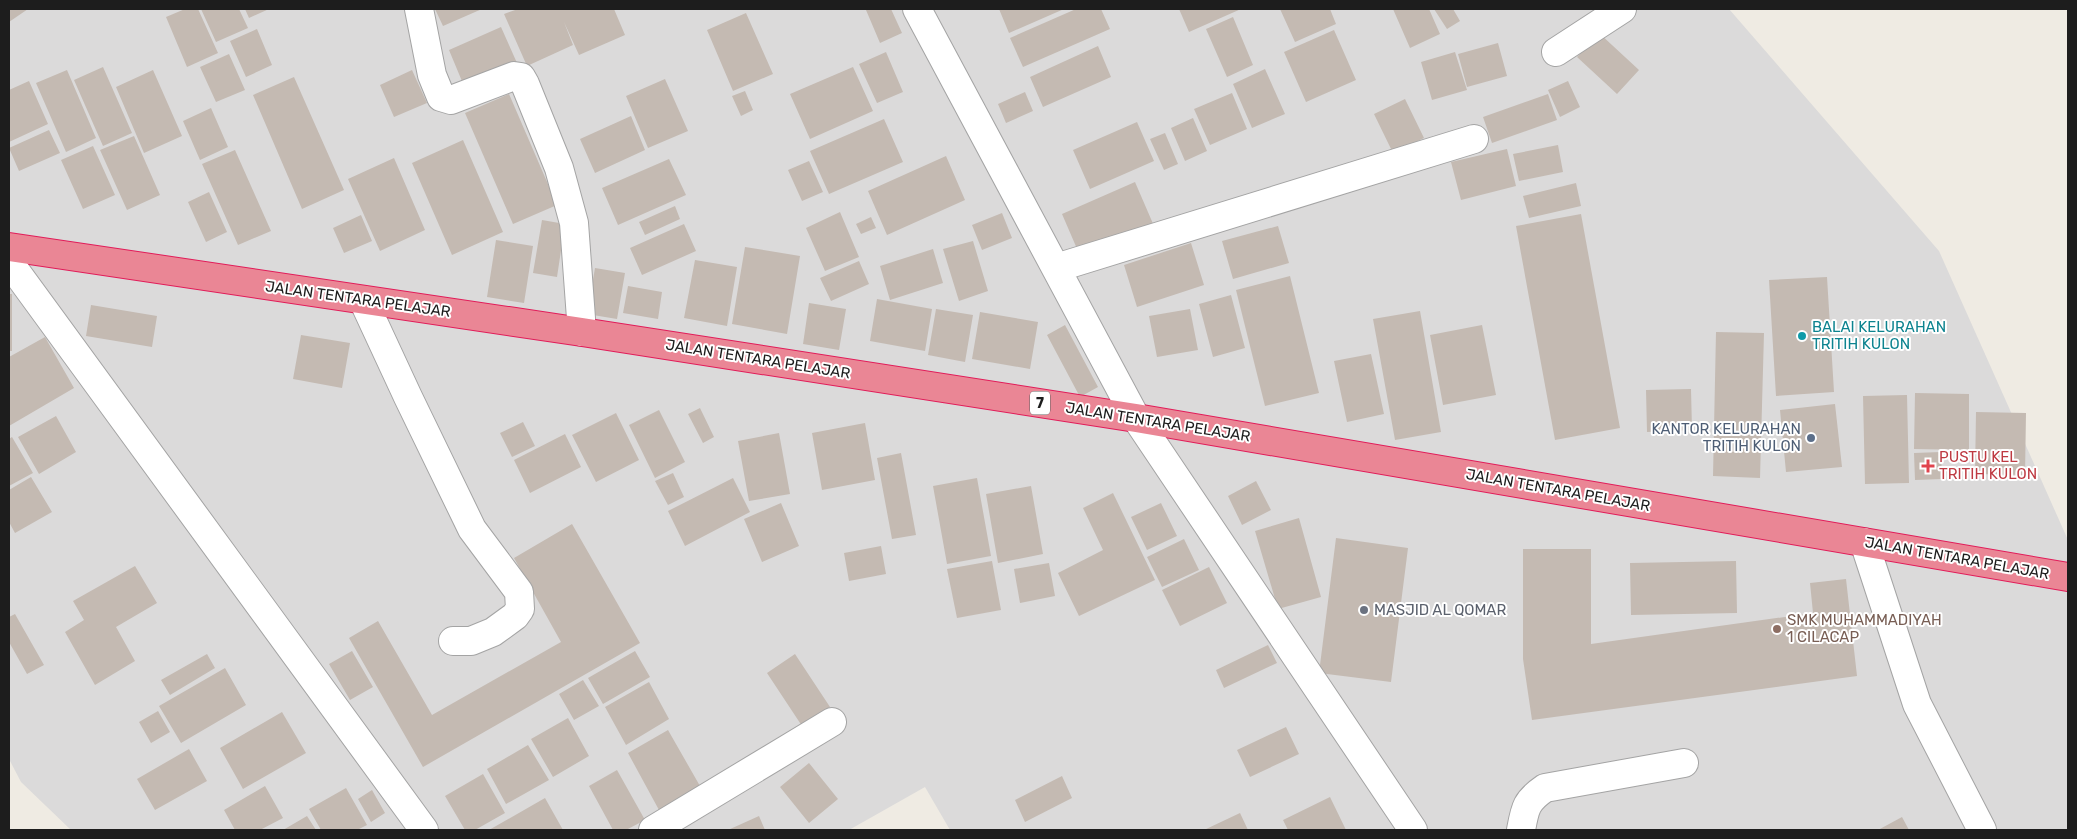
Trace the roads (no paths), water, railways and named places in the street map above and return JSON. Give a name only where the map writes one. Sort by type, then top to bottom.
[{"type":"highway","name":"JALAN TENTARA PELAJAR","points":[[9,247],[582,332],[1136,418],[2068,577]]},
{"type":"street","points":[[419,9],[432,75],[441,96],[451,100],[514,76],[521,78],[525,84],[559,168],[574,224],[582,332]]},
{"type":"street","points":[[917,9],[1136,418],[1413,830]]},
{"type":"street","points":[[1556,52],[1622,9]]},
{"type":"street","points":[[1056,268],[1474,139]]},
{"type":"street","points":[[9,262],[424,830]]},
{"type":"street","points":[[363,300],[472,529],[519,592],[520,609],[515,616],[493,632],[471,640],[454,641]]},
{"type":"street","points":[[1864,542],[1916,704],[1982,830]]},
{"type":"street","points":[[653,830],[832,722]]},
{"type":"street","points":[[1521,830],[1523,816],[1530,799],[1545,788],[1684,763]]},
{"type":"place","name":"BALAI KELURAHAN TRITIH KULON","points":[[1802,336]]},
{"type":"place","name":"KANTOR KELURAHAN TRITIH KULON","points":[[1811,438]]},
{"type":"place","name":"PUSTU KEL TRITIH KULON","points":[[1928,466]]},
{"type":"place","name":"MASJID AL QOMAR","points":[[1364,610]]},
{"type":"place","name":"SMK MUHAMMADIYAH 1 CILACAP","points":[[1777,629]]}]
